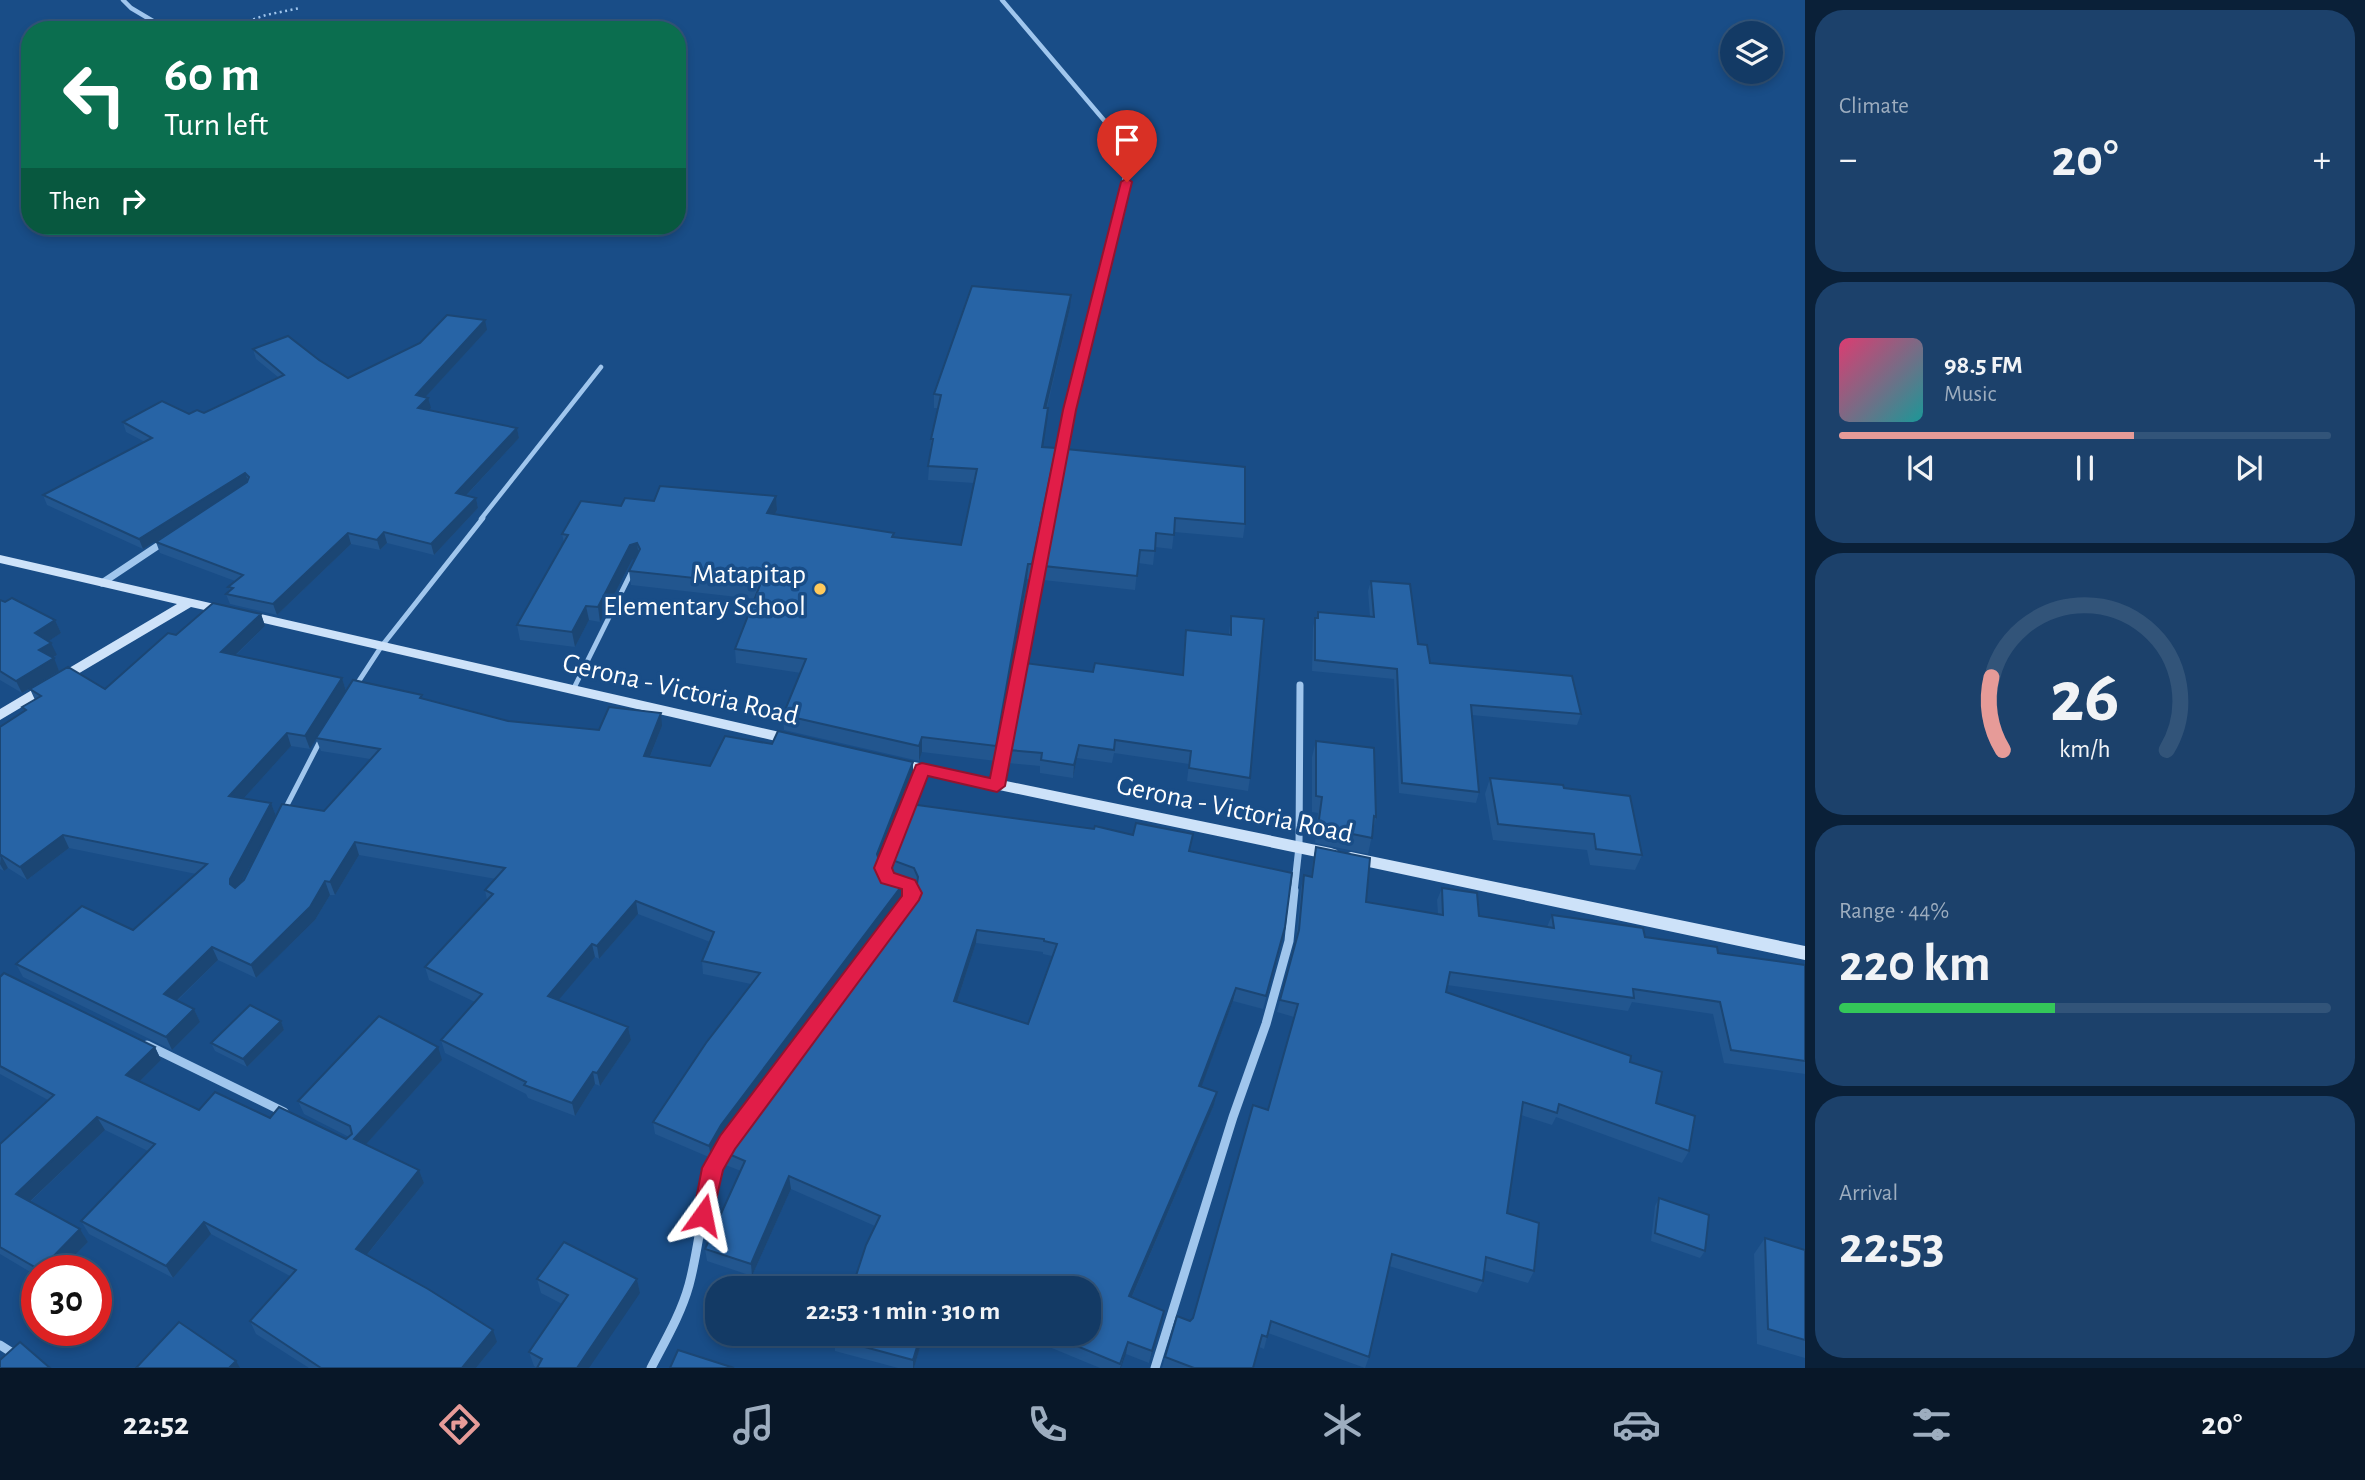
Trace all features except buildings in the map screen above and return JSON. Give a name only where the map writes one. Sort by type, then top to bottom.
[{"type":"main road","name":"Gerona - Victoria Road","points":[[0,559],[815,745]]},
{"type":"main road","points":[[0,715],[190,602]]},
{"type":"main road","name":"Gerona - Victoria Road","points":[[882,760],[1805,953]]},
{"type":"street","points":[[123,0],[153,21]]},
{"type":"street","points":[[997,786],[1068,421],[1127,182],[1122,146],[1114,132],[1002,0]]},
{"type":"street","points":[[102,583],[169,539]]},
{"type":"street","points":[[1155,1368],[1233,1118],[1266,1024],[1289,941],[1299,847],[1300,685]]},
{"type":"street","points":[[901,911],[912,893],[909,885],[887,878],[883,868],[922,769]]},
{"type":"street","points":[[138,1040],[288,1114]]},
{"type":"street","points":[[651,1368],[676,1321],[689,1286],[713,1168],[736,1131]]},
{"type":"street","points":[[0,1345],[10,1352]]},
{"type":"lane","points":[[352,691],[381,647],[601,367]]},
{"type":"lane","points":[[573,690],[637,562]]},
{"type":"lane","points":[[278,822],[323,735]]},
{"type":"path","points":[[248,21],[300,8]]},
{"type":"place","name":"Matapitap Elementary School","points":[[820,589]]},
{"type":"route","points":[[703,1215],[713,1168],[728,1142],[910,900],[912,893],[909,885],[887,878],[883,868],[922,769],[997,786],[1070,410],[1127,182]]}]
